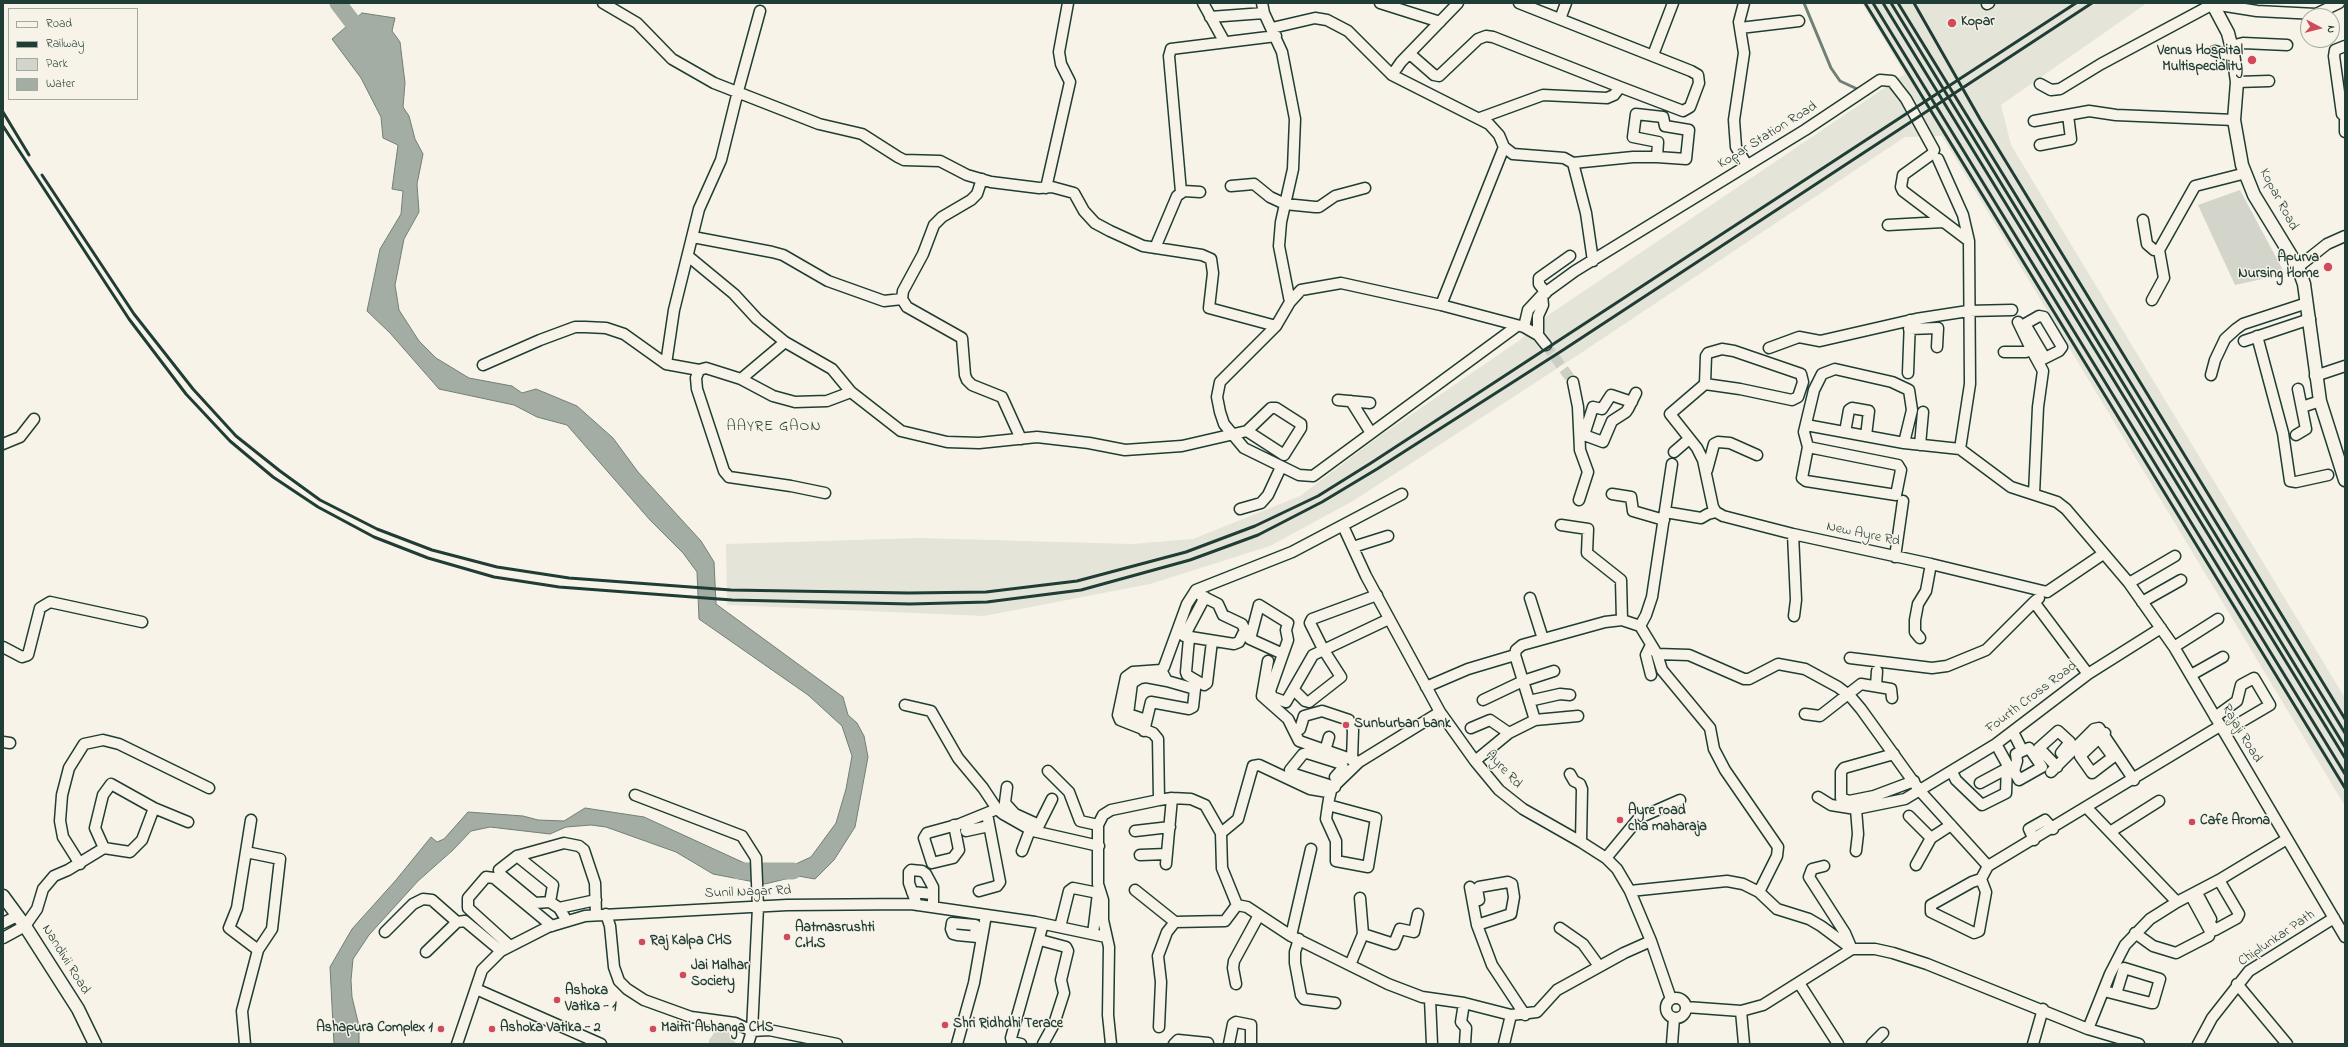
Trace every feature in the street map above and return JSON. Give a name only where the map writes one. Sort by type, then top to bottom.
[{"type":"street","points":[[603,3],[636,23],[672,59],[714,83],[738,91],[819,124],[862,134],[904,160],[940,161],[982,179],[1039,188],[1057,188],[1074,193],[1084,211],[1095,223],[1143,246],[1202,255],[1211,259],[1213,273],[1209,308],[1276,326]]},
{"type":"street","points":[[1046,188],[1070,82],[1061,64],[1059,52],[1068,3]]},
{"type":"street","points":[[1203,3],[1224,42]]},
{"type":"street","points":[[1380,3],[1440,22]]},
{"type":"street","points":[[1392,75],[1458,3]]},
{"type":"street","points":[[1410,54],[1434,75],[1439,76],[1478,39],[1486,36],[1494,37],[1683,111],[1688,110],[1699,83],[1698,76],[1691,71],[1519,3]]},
{"type":"street","points":[[1560,19],[1566,3]]},
{"type":"street","points":[[1653,56],[1673,3]]},
{"type":"street","points":[[1744,3],[1739,22],[1744,47],[1734,120],[1736,146],[1747,165]]},
{"type":"street","points":[[2040,84],[2051,90],[2060,89],[2213,3],[2257,11],[2316,14],[2340,3]]},
{"type":"street","name":"Kopar Road","points":[[2213,3],[2228,33],[2232,49],[2237,82],[2234,120],[2236,140],[2254,195],[2298,266],[2304,284],[2310,319],[2315,376],[2320,401],[2345,480]]},
{"type":"street","points":[[1210,16],[1263,8],[1274,32],[1288,73],[1296,119],[1293,169],[1285,204],[1279,246],[1290,302]]},
{"type":"street","points":[[666,364],[674,310],[703,197],[722,160],[738,91],[760,11]]},
{"type":"street","points":[[1155,248],[1163,226],[1181,192],[1169,56],[1171,49],[1224,42],[1274,32],[1316,18],[1327,20],[1348,31],[1392,75],[1480,118],[1499,136],[1504,147],[1517,155],[1564,158],[1573,163],[1642,157],[1686,159],[1689,130],[1666,126],[1664,117],[1636,114],[1633,137],[1652,140],[1659,144],[1657,157]]},
{"type":"street","points":[[1740,28],[1799,21]]},
{"type":"street","points":[[2215,51],[2225,54],[2243,43],[2287,45]]},
{"type":"street","points":[[2345,46],[2335,50],[2342,83],[2342,114],[2345,117]]},
{"type":"street","name":"Kopar Station Road","points":[[1520,326],[1528,310],[1544,294],[1593,260],[1865,91],[1880,80],[1892,81],[1906,99],[1932,147],[1932,154],[1903,175],[1901,187],[1906,196],[1943,222]]},
{"type":"street","points":[[2237,82],[2268,81]]},
{"type":"street","points":[[1480,118],[1544,95],[1607,98],[1614,95],[1620,87]]},
{"type":"street","points":[[2034,121],[2089,111],[2116,115],[2234,120]]},
{"type":"street","points":[[2040,145],[2071,139],[2068,115]]},
{"type":"street","points":[[2345,121],[2345,132]]},
{"type":"street","points":[[1642,157],[1643,148],[1652,140]]},
{"type":"street","points":[[1441,305],[1504,147]]},
{"type":"street","points":[[1806,425],[1904,443],[1960,449],[1970,384],[1968,311],[1969,241],[1963,215],[1938,159]]},
{"type":"street","points":[[1573,163],[1586,213],[1593,260]]},
{"type":"street","points":[[2152,300],[2164,278],[2159,250],[2195,186],[2246,173]]},
{"type":"street","points":[[982,179],[977,194],[971,200],[942,217],[934,225],[923,254],[903,291],[902,299],[907,307],[962,338],[965,375],[967,380],[972,385],[1002,397],[1021,439]]},
{"type":"street","points":[[1231,186],[1254,184],[1270,197],[1285,204],[1318,207],[1334,196],[1365,188]]},
{"type":"street","points":[[1181,192],[1200,192]]},
{"type":"street","points":[[2143,220],[2147,244],[2154,250],[2159,250]]},
{"type":"street","points":[[1888,225],[1943,222],[1969,241]]},
{"type":"street","points":[[2298,266],[2326,244],[2345,236]]},
{"type":"street","points":[[693,238],[783,255],[835,283],[884,301],[902,299]]},
{"type":"street","points":[[688,256],[734,294],[757,320],[785,342],[832,369],[851,392],[901,431],[947,442],[979,443],[1037,437],[1089,443],[1125,450],[1182,446],[1247,432],[1271,408],[1276,408],[1301,424],[1301,428],[1284,455],[1247,432]]},
{"type":"street","points":[[1538,335],[1538,316],[1543,305],[1544,294],[1539,284],[1539,278],[1570,256]]},
{"type":"street","points":[[1520,326],[1313,476],[1306,477],[1281,467],[1244,448],[1224,424],[1220,412],[1217,397],[1220,382],[1276,326],[1290,302],[1301,290],[1341,283],[1441,305],[1520,326],[1538,335],[1546,345]]},
{"type":"street","points":[[2211,375],[2215,360],[2225,340],[2236,329],[2243,324],[2308,303]]},
{"type":"street","points":[[1770,348],[1799,337],[1820,341],[1910,325],[1968,311],[2012,310]]},
{"type":"street","points":[[2244,341],[2310,319]]},
{"type":"street","points":[[2018,322],[2031,348],[2042,359],[2034,494]]},
{"type":"street","points":[[1910,325],[1938,328],[1937,347]]},
{"type":"street","points":[[1908,373],[1910,325]]},
{"type":"street","points":[[483,365],[540,340],[575,327],[606,328],[624,334],[666,364],[699,370],[706,368],[741,379],[773,396],[795,402],[827,401],[851,392]]},
{"type":"street","points":[[2257,336],[2283,433],[2290,481],[2296,482],[2328,475]]},
{"type":"street","points":[[741,379],[785,342]]},
{"type":"street","points":[[2004,352],[2026,352],[2031,348]]},
{"type":"street","points":[[1612,494],[1631,497],[1634,511],[1668,516],[1701,518],[1716,512],[1710,499],[1707,470],[1697,448],[1670,414],[1705,384],[1706,356],[1708,353],[1722,349],[1734,351],[1801,374],[1803,378],[1798,397],[1794,400],[1740,389],[1708,386],[1705,384]]},
{"type":"street","points":[[2315,376],[2345,366]]},
{"type":"street","points":[[1808,447],[1898,465],[1901,470],[1896,495],[1806,481],[1802,478],[1808,447],[1804,432],[1814,390],[1822,374],[1835,369],[1892,382],[1909,390],[1912,410],[1904,443]]},
{"type":"street","points":[[699,370],[696,378],[697,389],[724,471],[728,477],[791,486],[825,493]]},
{"type":"street","points":[[1572,382],[1578,407],[1580,450],[1588,472],[1579,500]]},
{"type":"street","points":[[2296,435],[2306,429],[2298,389]]},
{"type":"street","points":[[1611,395],[1634,397],[1626,412],[1612,421],[1603,442],[1584,434],[1594,407],[1602,409],[1611,395]]},
{"type":"street","points":[[1338,400],[1370,402]]},
{"type":"street","points":[[1351,401],[1371,433]]},
{"type":"street","points":[[2302,407],[2320,401]]},
{"type":"street","points":[[1845,432],[1850,410],[1852,408],[1869,411],[1866,436]]},
{"type":"street","points":[[1920,445],[1923,412]]},
{"type":"street","points":[[3,444],[20,437],[34,419]]},
{"type":"street","points":[[1674,452],[1690,438]]},
{"type":"street","points":[[1707,470],[1714,444],[1718,442],[1730,444],[1757,455]]},
{"type":"street","name":"Rajaji Road","points":[[1960,449],[2011,487],[2062,505],[2102,554],[2129,583],[2174,647],[2345,937]]},
{"type":"street","points":[[1640,626],[1646,615],[1652,597],[1668,516],[1672,464]]},
{"type":"street","points":[[1240,509],[1261,503],[1268,495],[1281,467]]},
{"type":"street","points":[[1159,800],[1158,739],[1153,733],[1120,720],[1118,715],[1126,677],[1133,672],[1161,670],[1164,667],[1176,633],[1193,593],[1196,590],[1292,552],[1402,494]]},
{"type":"street","points":[[1895,556],[1903,502]]},
{"type":"street","name":"New Ayre Rd","points":[[1716,512],[1793,534],[1931,564],[2047,592]]},
{"type":"street","points":[[1562,525],[1588,529],[1587,553],[1621,580],[1622,620]]},
{"type":"street","name":"Ayre Rd","points":[[1343,526],[1377,595],[1440,712],[1475,761],[1499,790],[1523,809],[1581,842],[1606,858],[1617,869],[1630,891],[1651,941],[1671,999]]},
{"type":"street","points":[[1793,534],[1796,600],[1794,616]]},
{"type":"street","points":[[1353,547],[1388,536]]},
{"type":"street","points":[[1850,658],[1932,668],[1947,666],[1986,650],[2034,602],[2102,554]]},
{"type":"street","points":[[2129,583],[2175,556]]},
{"type":"street","points":[[1920,638],[1915,632],[1915,620],[1918,604],[1926,591],[1931,564]]},
{"type":"street","points":[[2142,602],[2181,580]]},
{"type":"street","points":[[1176,633],[1189,638],[1238,643],[1245,630],[1242,624],[1223,615],[1218,604],[1193,593]]},
{"type":"street","points":[[1294,690],[1305,701],[1309,702],[1341,677],[1323,649],[1310,624],[1312,619],[1377,595]]},
{"type":"street","points":[[1205,597],[1187,632],[1189,638],[1186,674],[1204,685],[1207,683],[1212,641]]},
{"type":"street","points":[[1530,598],[1543,639]]},
{"type":"street","points":[[3,647],[13,654],[22,657],[28,655],[40,608],[50,602],[142,622]]},
{"type":"street","points":[[2034,602],[2088,674]]},
{"type":"street","points":[[1283,654],[1250,638],[1259,604],[1288,623],[1288,640],[1270,695],[1286,702],[1294,690],[1304,667],[1313,655],[1390,619]]},
{"type":"street","points":[[1536,720],[1515,656],[1516,650],[1522,645],[1606,622],[1622,620],[1640,626],[1656,654],[1662,670],[1674,687],[1710,728],[1714,749],[1725,770],[1778,847],[1777,856],[1759,892]]},
{"type":"street","points":[[2174,647],[2218,620]]},
{"type":"street","name":"Fourth Cross Road","points":[[1856,809],[1905,799],[1920,791],[1996,744],[2088,674],[2161,628]]},
{"type":"street","points":[[1651,645],[1646,655],[1651,675]]},
{"type":"street","points":[[1656,654],[1689,655],[1744,679],[1749,679],[1778,664],[1805,669],[1848,694],[1920,791],[1988,866]]},
{"type":"street","points":[[1426,687],[1468,669],[1515,656]]},
{"type":"street","points":[[2191,676],[2223,657]]},
{"type":"street","points":[[1268,661],[1262,696],[1288,718],[1299,741],[1356,761]]},
{"type":"street","points":[[1161,670],[1167,681]]},
{"type":"street","points":[[1483,700],[1523,681],[1554,671]]},
{"type":"street","points":[[1876,686],[1877,671]]},
{"type":"street","points":[[1144,730],[1151,702],[1189,709],[1192,707],[1195,689],[1167,681],[1143,677],[1132,683],[1128,714],[1146,720]]},
{"type":"street","points":[[1981,879],[1986,892],[1979,931],[1974,933],[1931,912],[1931,905],[1972,882],[1981,879],[1988,866],[2222,729],[2270,705],[2254,678],[2241,685],[2237,701],[2215,717]]},
{"type":"street","points":[[1805,714],[1820,716],[1848,694],[1860,688],[1876,686],[1892,689],[1892,698]]},
{"type":"street","points":[[1529,701],[1560,694],[1570,695]]},
{"type":"street","points":[[905,705],[931,712],[958,758],[1002,809],[1035,829],[1099,846]]},
{"type":"street","points":[[1300,730],[1304,716],[1322,711],[1349,720],[1354,730],[1356,761]]},
{"type":"street","points":[[1221,833],[1238,819],[1253,766],[1259,765],[1324,793],[1331,788],[1356,761],[1440,712]]},
{"type":"street","points":[[1475,761],[1509,733],[1536,720],[1578,716]]},
{"type":"street","points":[[1471,728],[1490,720],[1509,733]]},
{"type":"street","points":[[2053,767],[2094,729],[2099,728],[2102,736],[2134,780]]},
{"type":"street","points":[[2013,732],[2022,750]]},
{"type":"street","points":[[1325,751],[1329,737]]},
{"type":"street","points":[[80,864],[63,837],[60,821],[62,795],[69,768],[84,744],[103,740],[120,744],[209,788]]},
{"type":"street","points":[[1952,772],[1956,780],[1982,805],[2006,793],[2008,768],[2005,759],[1996,744]]},
{"type":"street","points":[[1328,805],[1376,818],[1368,867],[1336,861],[1336,841],[1326,819],[1328,805],[1331,788],[1342,770],[1342,764],[1305,753],[1290,770],[1291,773],[1331,788]]},
{"type":"street","points":[[1894,754],[1844,768],[1841,772],[1842,800],[1849,801],[1874,796],[1914,781]]},
{"type":"street","points":[[1980,783],[2008,768]]},
{"type":"street","points":[[1048,771],[1070,792],[1080,821],[1098,825]]},
{"type":"street","points":[[1570,774],[1574,780],[1580,784],[1582,789],[1581,842]]},
{"type":"street","points":[[104,848],[95,828],[103,795],[111,784],[154,808],[188,822]]},
{"type":"street","points":[[1002,809],[1008,787]]},
{"type":"street","points":[[635,795],[742,836],[756,858],[758,907],[752,1031],[748,1044]]},
{"type":"street","points":[[1818,797],[1831,805],[1856,809],[1856,851]]},
{"type":"street","points":[[1022,850],[1052,798]]},
{"type":"street","points":[[1140,855],[1167,859],[1172,798]]},
{"type":"street","points":[[1111,1044],[1108,1015],[1109,947],[1106,936],[1103,900],[1098,884],[1098,825],[1103,815],[1111,810],[1172,798],[1191,799],[1205,804],[1221,833],[1222,868],[1237,905]]},
{"type":"street","points":[[1606,858],[1639,818],[1680,800]]},
{"type":"street","points":[[2110,832],[2159,801]]},
{"type":"street","points":[[3,938],[25,926],[37,909],[43,889],[49,880],[80,864],[104,848],[130,852],[142,840],[154,808]]},
{"type":"street","points":[[2087,808],[2177,902]]},
{"type":"street","points":[[954,825],[1002,809]]},
{"type":"street","points":[[979,891],[997,886],[1000,882],[987,814]]},
{"type":"street","points":[[1909,816],[1931,838]]},
{"type":"street","points":[[251,820],[237,908],[229,928],[258,950]]},
{"type":"street","points":[[1137,829],[1170,824]]},
{"type":"street","points":[[1916,865],[1931,838],[1951,825]]},
{"type":"street","points":[[966,831],[989,826]]},
{"type":"street","points":[[2088,1029],[2125,945],[2134,934],[2150,919],[2177,902],[2219,880],[2287,839]]},
{"type":"street","points":[[567,921],[559,908],[550,902],[535,903],[500,874],[500,870],[517,856],[564,843],[579,846],[584,850],[595,883],[596,900],[601,915],[610,926],[614,967],[620,981],[635,995],[691,1017],[735,1023],[752,1031],[769,1030],[837,1044]]},
{"type":"street","points":[[1311,849],[1295,938],[1295,963],[1301,995],[1304,999],[1336,1003]]},
{"type":"street","points":[[245,1044],[242,1011],[258,950],[272,929],[280,859],[246,852]]},
{"type":"street","points":[[517,856],[553,885],[550,902]]},
{"type":"street","points":[[1824,866],[1812,869],[1809,877],[1845,933],[1852,949]]},
{"type":"street","points":[[917,905],[912,892],[909,872],[922,871],[932,884],[934,908]]},
{"type":"street","points":[[505,949],[468,908],[468,898],[486,877],[494,878],[552,926]]},
{"type":"street","points":[[2194,894],[2211,918],[2209,922],[2215,930],[2237,918],[2239,914],[2219,880]]},
{"type":"street","points":[[1630,891],[1727,881],[1743,884],[1759,892],[1777,909],[1815,923],[1839,937],[1852,949]]},
{"type":"street","points":[[1510,882],[1513,887],[1514,897],[1511,914],[1480,924],[1477,888],[1510,882]]},
{"type":"street","points":[[1470,887],[1492,965],[1525,1015]]},
{"type":"street","points":[[1060,928],[1069,891],[1073,888],[1098,893],[1093,934]]},
{"type":"street","points":[[1136,890],[1175,922],[1225,920],[1237,905]]},
{"type":"street","points":[[912,892],[933,894]]},
{"type":"street","points":[[2134,934],[2153,946],[2176,953],[2209,936],[2210,931],[2194,894]]},
{"type":"street","name":"Nandivii Road","points":[[3,896],[25,926],[78,1009],[95,1044]]},
{"type":"street","points":[[1350,965],[1363,934],[1360,898]]},
{"type":"street","points":[[385,932],[413,904],[423,900],[432,900],[457,922]]},
{"type":"street","points":[[559,908],[596,900]]},
{"type":"street","name":"Sunil Nagar Rd","points":[[457,1044],[482,970],[505,949],[552,926],[585,916],[758,907],[917,905],[1043,924],[1106,936]]},
{"type":"street","points":[[1237,905],[1247,907],[1295,938],[1388,984],[1434,999],[1464,1003],[1510,1016],[1525,1015],[1537,1012],[1557,990],[1599,966],[1651,941]]},
{"type":"street","points":[[1363,934],[1394,944],[1400,929],[1414,932],[1418,914]]},
{"type":"street","points":[[957,1044],[974,983],[979,938],[986,915]]},
{"type":"street","points":[[1236,984],[1233,968],[1234,962],[1259,915]]},
{"type":"street","points":[[3,923],[17,916]]},
{"type":"street","name":"Chiplunkar Path","points":[[2198,1044],[2212,1018],[2237,984],[2249,971],[2334,918]]},
{"type":"street","points":[[426,952],[457,922],[465,921],[505,949]]},
{"type":"street","points":[[1159,1027],[1161,982],[1158,956],[1162,942],[1175,922]]},
{"type":"street","points":[[1021,1044],[1012,1042],[1011,1038],[1040,940],[1043,924]]},
{"type":"street","points":[[1560,928],[1583,944],[1599,966]]},
{"type":"street","points":[[1040,940],[1066,947],[1068,952],[1061,980],[1064,993],[1054,1024],[1043,1044]]},
{"type":"street","points":[[1672,1044],[1674,1018],[1667,1011],[1667,1005],[1671,999],[1680,999],[1686,1007],[1741,1011],[1763,1005],[1852,949],[1874,949],[1893,953],[2088,1029],[2139,1044]]},
{"type":"street","points":[[2104,991],[2116,994],[2154,1003],[2160,979],[2124,968],[2116,994]]},
{"type":"street","points":[[1799,983],[1838,1044]]},
{"type":"street","points":[[2237,984],[2287,1044]]},
{"type":"street","points":[[476,989],[601,1044]]},
{"type":"street","points":[[1432,1044],[1434,999]]},
{"type":"street","points":[[1434,999],[1436,1044]]},
{"type":"street","points":[[1464,1003],[1461,1022],[1466,1028],[1464,1044]]},
{"type":"street","points":[[1674,1018],[1683,1015],[1686,1007]]},
{"type":"street","points":[[2033,1044],[2042,1010]]},
{"type":"street","points":[[1741,1011],[1744,1044]]},
{"type":"street","points":[[1504,1044],[1510,1016]]},
{"type":"street","points":[[1228,1044],[1233,1024],[1236,1022],[1251,1025],[1250,1044]]},
{"type":"street","points":[[1872,1044],[1883,1033]]},
{"type":"street","points":[[1174,1044],[1178,1040],[1208,1043]]},
{"type":"shaded area","points":[[1862,3],[2147,3],[2001,105],[2011,145],[2345,698],[2345,806],[1942,136],[1905,137],[1578,355],[1353,501],[1270,546],[1150,584],[984,616],[727,605],[726,544],[919,538],[1132,544],[1193,539],[1300,496],[1377,438],[1520,340],[1547,316],[1905,74]]},
{"type":"green space","points":[[2240,190],[2285,274],[2235,285],[2198,205]]},
{"type":"green space","points":[[717,1029],[728,1031],[736,1044],[709,1044],[709,1040]]},
{"type":"water","points":[[362,13],[395,18],[392,31],[400,42],[405,83],[403,107],[409,116],[415,139],[423,154],[417,184],[419,212],[404,239],[395,285],[399,310],[419,341],[436,358],[469,378],[512,386],[522,393],[536,389],[577,406],[613,438],[638,472],[701,541],[714,562],[716,604],[843,697],[848,715],[857,723],[864,736],[868,757],[855,827],[834,860],[815,879],[798,876],[765,884],[713,874],[676,852],[606,827],[591,825],[566,827],[550,834],[490,827],[471,831],[453,850],[418,881],[369,935],[353,959],[351,980],[352,997],[359,1026],[359,1044],[334,1044],[330,967],[352,929],[396,880],[431,837],[437,842],[444,839],[468,812],[523,816],[538,820],[564,821],[585,808],[644,817],[764,872],[787,868],[811,857],[836,823],[846,789],[852,756],[842,726],[808,695],[699,619],[697,572],[683,553],[650,520],[567,425],[537,417],[514,405],[439,389],[390,333],[367,311],[380,249],[401,214],[403,191],[392,189],[398,145],[383,138],[381,117],[361,78],[332,39]]},
{"type":"waterway","points":[[338,3],[366,40]]},
{"type":"waterway","points":[[1804,3],[1831,68],[1840,81],[1868,94]]},
{"type":"waterway","points":[[739,871],[793,871]]},
{"type":"tunnel","points":[[1546,345],[1573,382]]},
{"type":"railway","points":[[1865,3],[2345,788]]},
{"type":"railway","points":[[1873,3],[2345,774]]},
{"type":"railway","points":[[1883,3],[2345,758]]},
{"type":"railway","points":[[1891,3],[2345,747]]},
{"type":"railway","points":[[1898,3],[2345,733]]},
{"type":"railway","points":[[1914,3],[1980,119],[2345,719]]},
{"type":"railway","points":[[42,175],[134,314],[193,389],[236,436],[320,500],[377,529],[432,550],[497,567],[569,578],[731,590],[909,593],[986,592],[1077,581],[1186,552],[1255,526],[1318,496],[1371,463],[2076,3]]},
{"type":"railway","points":[[3,126],[129,319],[186,394],[230,441],[273,477],[318,507],[374,537],[428,558],[494,577],[559,587],[732,600],[910,604],[987,602],[1081,590],[1190,560],[1258,535],[1322,502],[1377,469],[1560,352],[2092,3]]},
{"type":"railway","points":[[3,112],[29,155]]},
{"type":"place","name":"Kopar","points":[[1952,23]]},
{"type":"place","name":"Venus Hospital Multispeciality","points":[[2252,60]]},
{"type":"place","name":"Apurva Nursing Home","points":[[2328,267]]},
{"type":"place","name":"Sunburban bank","points":[[1346,725]]},
{"type":"place","name":"Ayre road cha maharaja","points":[[1620,820]]},
{"type":"place","name":"Cafe Aroma","points":[[2192,822]]},
{"type":"place","name":"Aatmasrushti C.H.S","points":[[787,937]]},
{"type":"place","name":"Raj Kalpa CHS","points":[[642,942]]},
{"type":"place","name":"Jai Malhar Society","points":[[683,975]]},
{"type":"place","name":"Ashoka Vatika - 1","points":[[557,1000]]},
{"type":"place","name":"Shri Ridhdhi Terace","points":[[945,1025]]},
{"type":"place","name":"Ashapura Complex 1","points":[[441,1029]]},
{"type":"place","name":"Ashoka Vatika - 2","points":[[492,1029]]},
{"type":"place","name":"Maitri Abhanga CHS","points":[[653,1029]]},
{"type":"district","name":"AAYRE GAON","points":[[774,428]]}]
